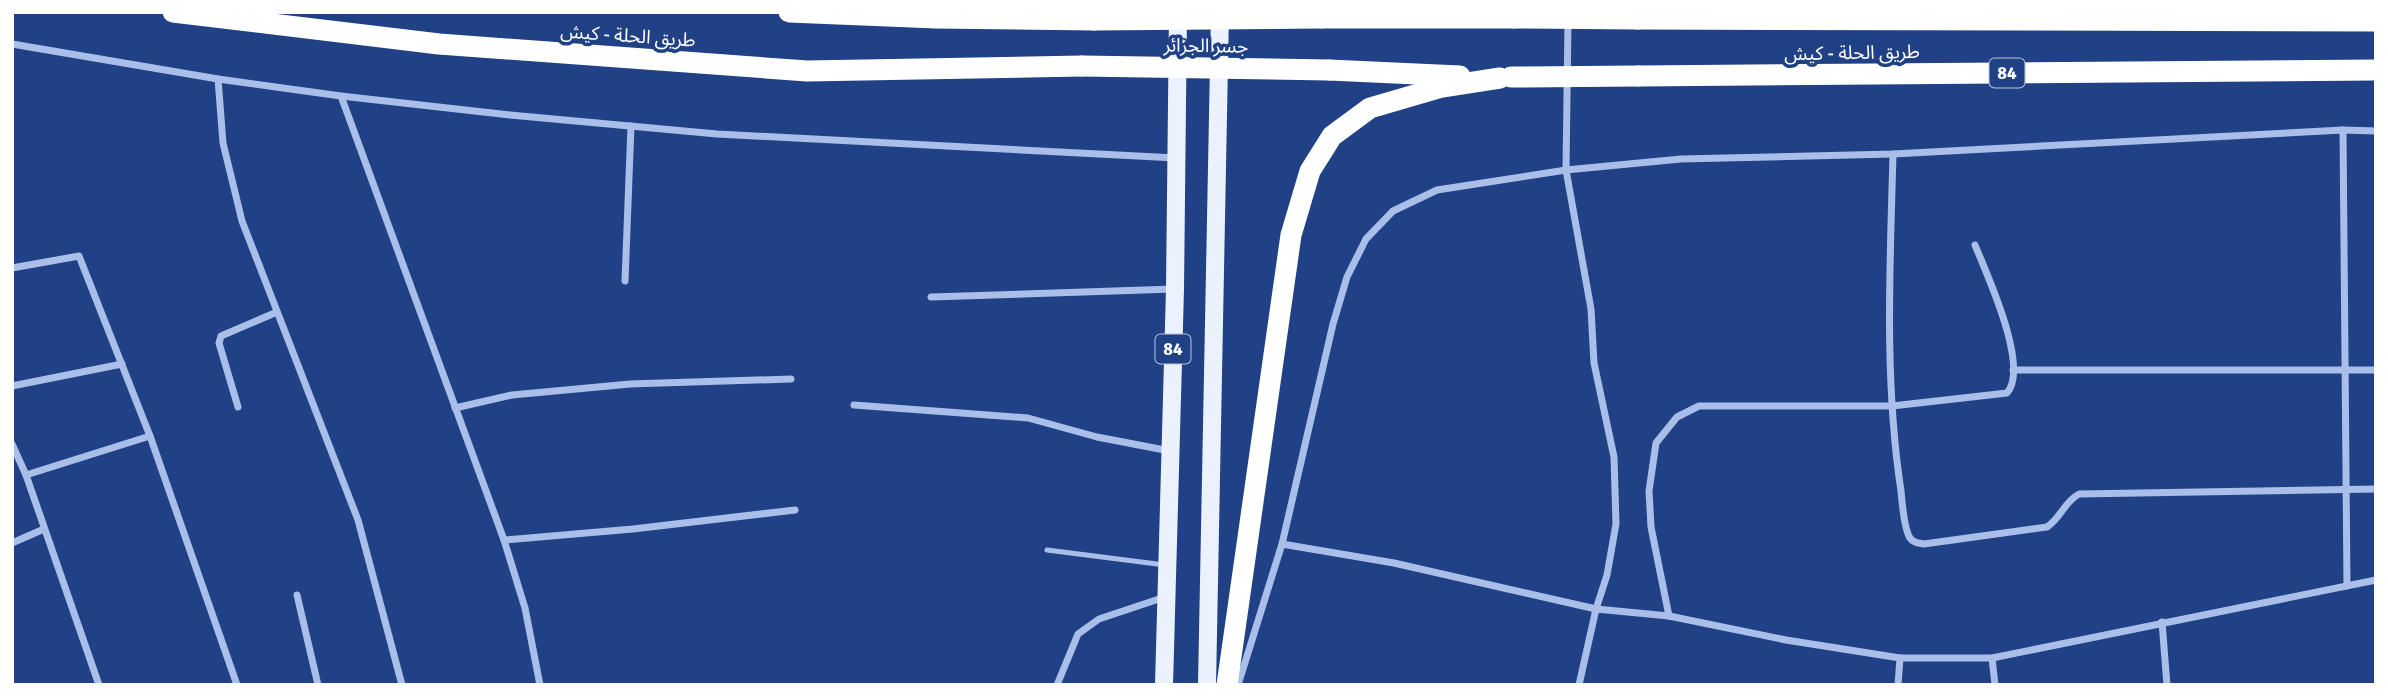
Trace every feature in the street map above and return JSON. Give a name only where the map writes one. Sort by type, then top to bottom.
[{"type":"highway","name":"طريق الحلة - كيش","points":[[173,12],[439,44],[807,71],[1082,66]]},
{"type":"highway","points":[[789,12],[1055,20]]},
{"type":"highway","points":[[1014,12],[1055,20]]},
{"type":"highway","name":"جسر الجزائر","points":[[1055,20],[2376,20]]},
{"type":"highway","name":"جسر الجزائر","points":[[1082,66],[1329,69]]},
{"type":"highway","name":"طريق الحلة - كيش","points":[[1329,69],[1506,78],[2376,70]]},
{"type":"highway","points":[[1227,685],[1291,235],[1310,171],[1332,136],[1370,108],[1442,87],[1506,78]]},
{"type":"main road","name":"84","points":[[1164,685],[1175,289],[1178,12]]},
{"type":"main road","points":[[1207,685],[1220,12]]},
{"type":"street","points":[[1568,12],[1566,170],[1591,309],[1594,363],[1614,457],[1616,524],[1607,575],[1579,685]]},
{"type":"street","points":[[12,44],[218,79],[341,96],[631,126],[717,134],[1176,158]]},
{"type":"street","points":[[218,79],[223,143],[242,221],[358,520],[402,685]]},
{"type":"street","points":[[341,96],[504,540],[525,608],[540,685]]},
{"type":"street","points":[[625,281],[631,126]]},
{"type":"street","points":[[1238,685],[1282,544],[1347,277],[1366,239],[1393,211],[1437,190],[1566,170],[1681,159],[1893,154],[2343,130],[2376,131]]},
{"type":"street","points":[[2343,130],[2347,586]]},
{"type":"street","points":[[1893,154],[1889,332],[1893,438],[1909,538],[1924,544],[2047,527],[2056,522],[2067,503],[2079,494],[2376,489]]},
{"type":"street","points":[[1669,616],[1651,527],[1649,491],[1657,443],[1677,417],[1699,406],[1892,406],[2007,393],[2012,387],[2013,370],[2005,323],[1975,245]]},
{"type":"street","points":[[12,268],[79,256],[150,436],[237,685]]},
{"type":"street","points":[[931,297],[1175,289]]},
{"type":"street","points":[[238,407],[219,342],[221,336],[277,312]]},
{"type":"street","points":[[12,386],[122,364]]},
{"type":"street","points":[[2013,370],[2376,370]]},
{"type":"street","points":[[455,408],[512,395],[630,384],[791,379]]},
{"type":"street","points":[[853,405],[1028,418],[1097,437],[1170,452]]},
{"type":"street","points":[[26,475],[150,436]]},
{"type":"street","points":[[12,444],[26,475],[99,685]]},
{"type":"street","points":[[504,540],[633,529],[795,510]]},
{"type":"street","points":[[12,543],[44,529]]},
{"type":"street","points":[[1282,544],[1394,563],[1596,610],[1669,616],[1786,640],[1900,658],[1992,658],[2376,580]]},
{"type":"street","points":[[297,595],[318,685]]},
{"type":"street","points":[[1057,685],[1078,634],[1099,619],[1166,597]]},
{"type":"street","points":[[2162,622],[2167,685]]},
{"type":"street","points":[[1898,685],[1900,658]]},
{"type":"street","points":[[1992,658],[1995,685]]},
{"type":"lane","points":[[1046,550],[1167,565]]}]
